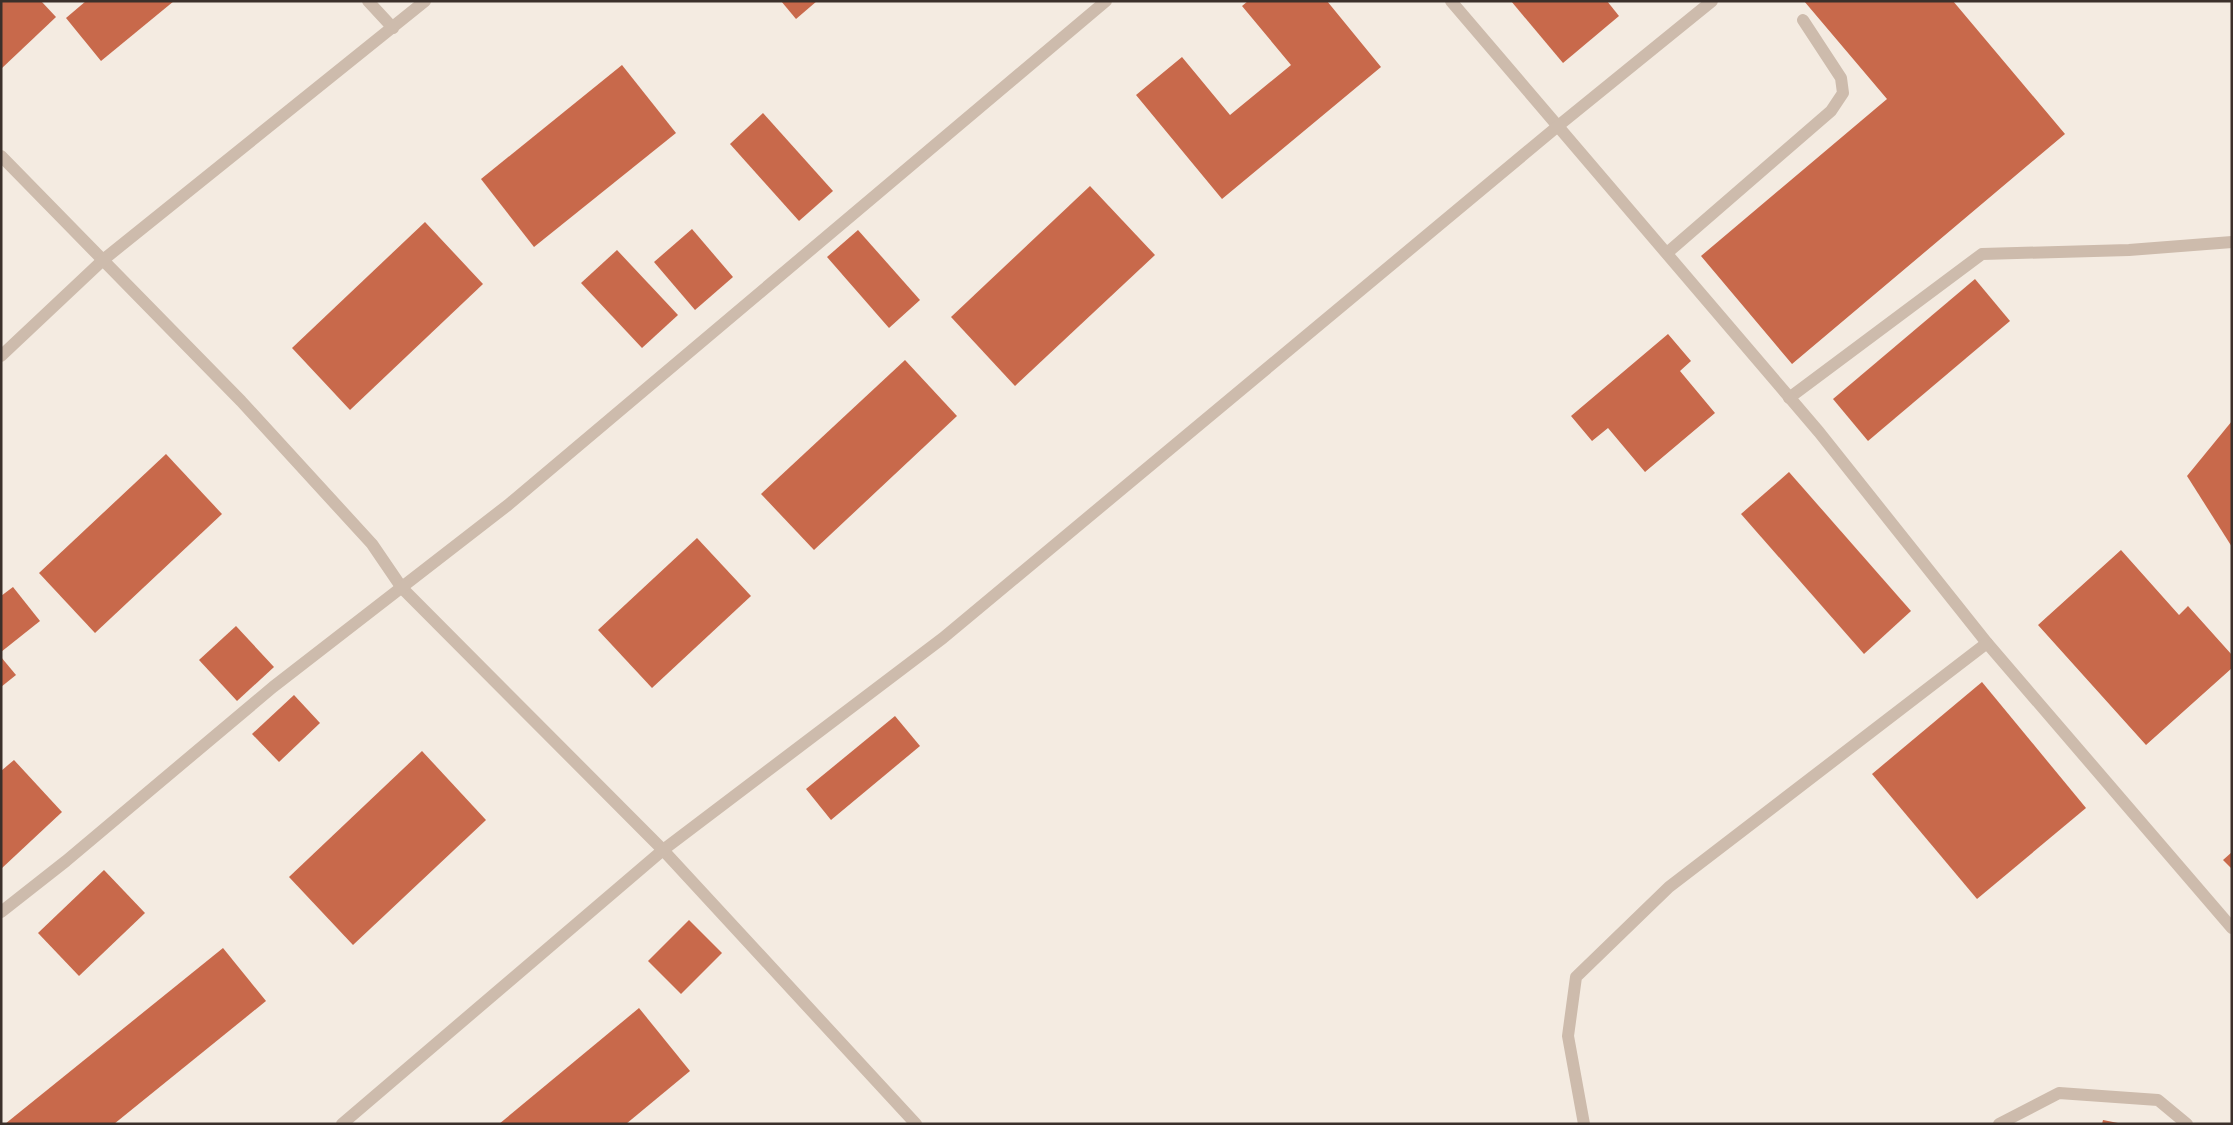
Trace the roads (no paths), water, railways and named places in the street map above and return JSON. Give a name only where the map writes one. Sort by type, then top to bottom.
[{"type":"street","points":[[368,1],[393,28]]},
{"type":"street","points":[[1,356],[103,260],[425,1]]},
{"type":"street","points":[[1,912],[66,861],[273,687],[508,505],[1106,1]]},
{"type":"street","points":[[1452,1],[1789,398],[1987,643],[2232,928]]},
{"type":"street","points":[[342,1124],[663,850],[943,638],[1558,126],[1712,1]]},
{"type":"street","points":[[1667,253],[1831,111],[1843,93],[1842,78],[1804,20]]},
{"type":"street","points":[[1,156],[241,401],[372,544],[402,588],[663,850],[916,1124]]},
{"type":"street","points":[[1789,398],[1982,254],[2129,250],[2232,242]]},
{"type":"street","points":[[1584,1124],[1568,1036],[1576,977],[1669,886],[1987,643]]},
{"type":"street","points":[[1999,1124],[2060,1093],[2158,1100],[2187,1124]]}]
